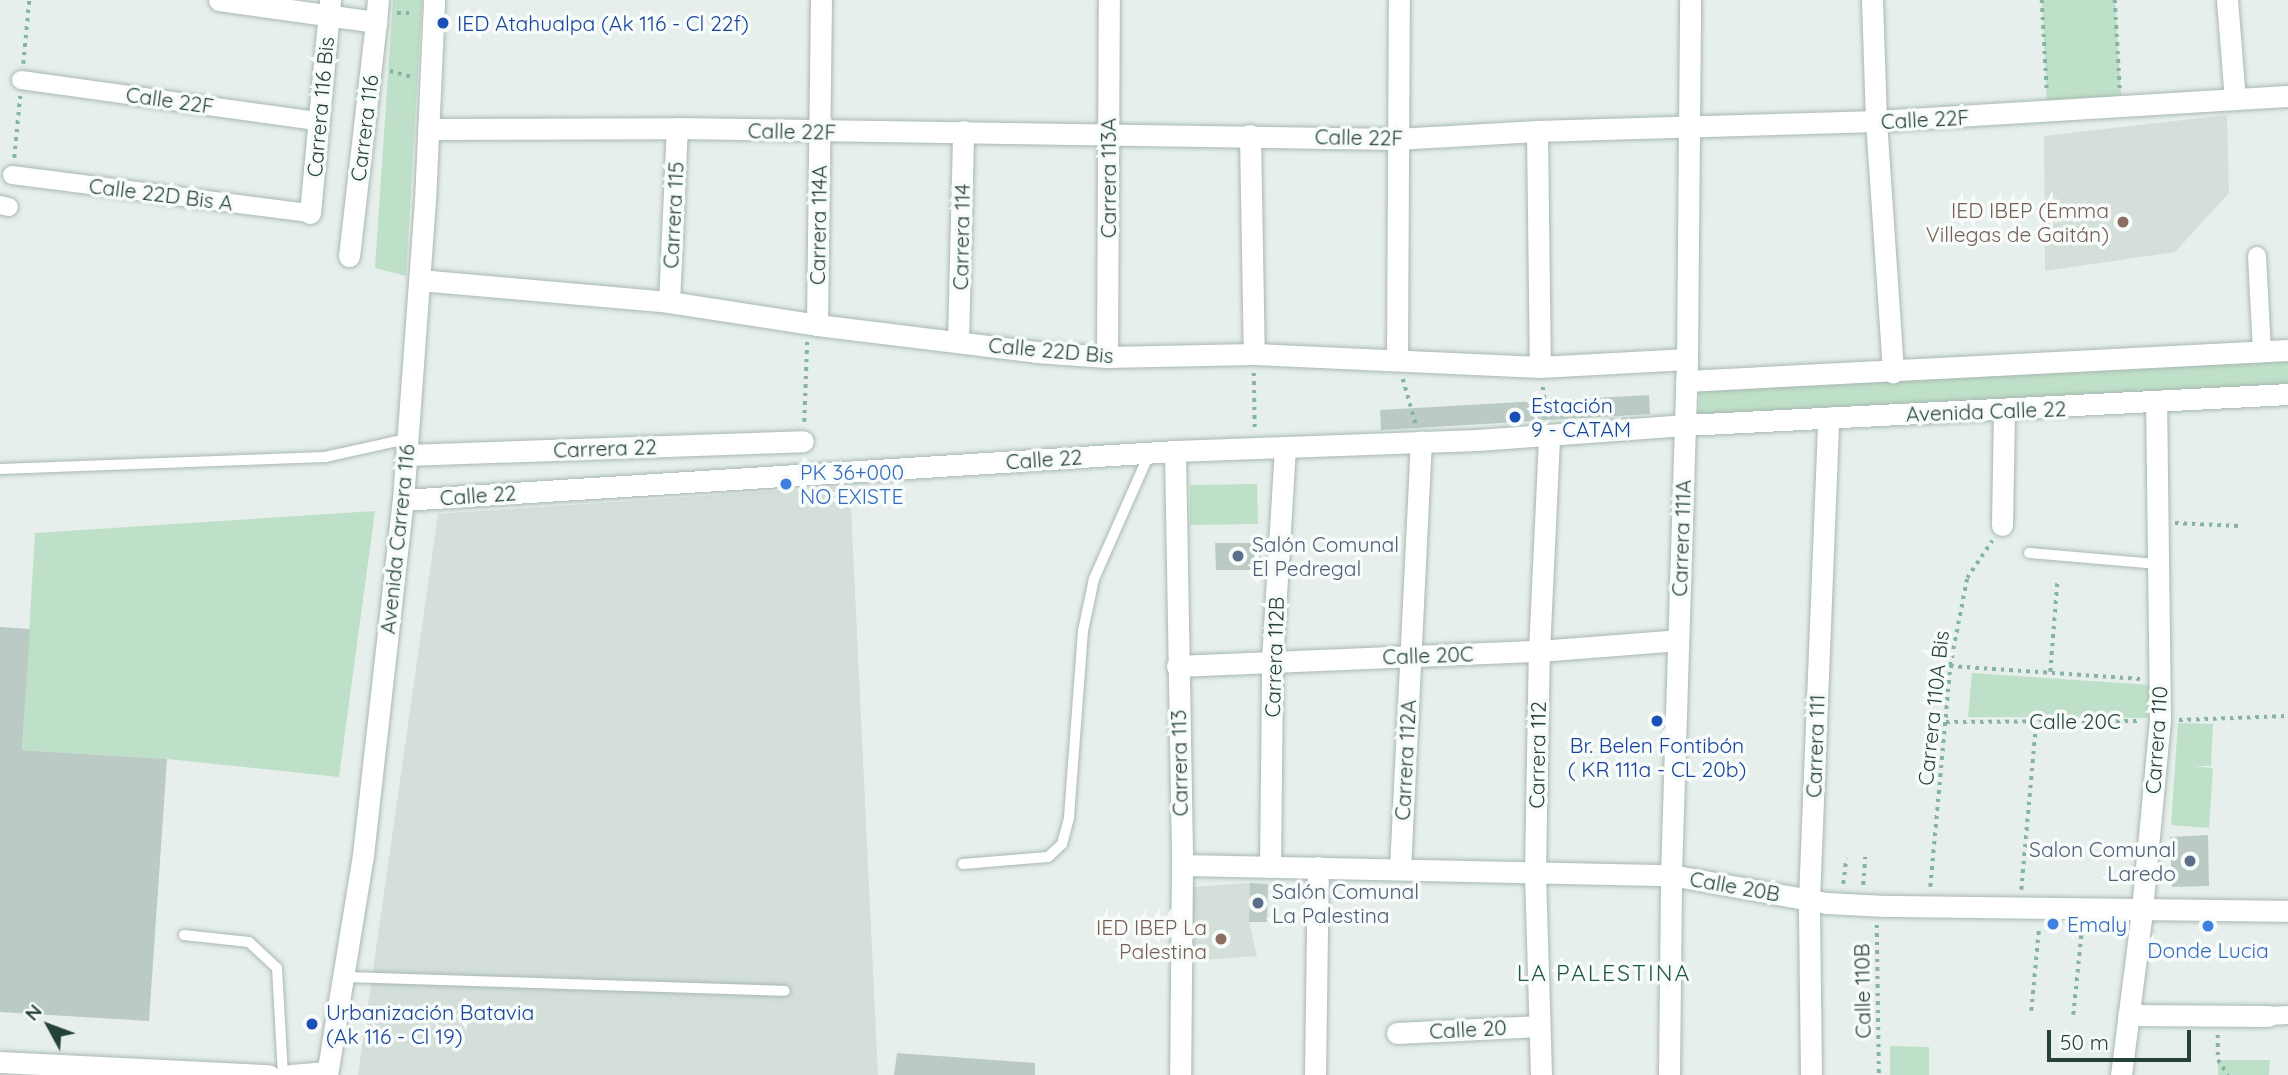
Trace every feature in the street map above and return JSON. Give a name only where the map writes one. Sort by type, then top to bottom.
[{"type":"street","points":[[219,0],[377,11]]},
{"type":"street","name":"Carrera 114A","points":[[812,324],[820,132],[821,0]]},
{"type":"street","name":"Carrera 113A","points":[[1107,357],[1110,0]]},
{"type":"street","points":[[1397,360],[1399,0]]},
{"type":"street","name":"Carrera 111A","points":[[1669,1075],[1671,875],[1687,359],[1690,0]]},
{"type":"street","points":[[1872,0],[1876,121],[1893,372]]},
{"type":"street","points":[[2227,0],[2235,99]]},
{"type":"street","name":"Avenida Carrera 116","points":[[327,1074],[363,855],[403,500],[419,280],[434,7]]},
{"type":"street","name":"Carrera 116 Bis","points":[[310,213],[329,8]]},
{"type":"street","name":"Carrera 116","points":[[349,256],[377,11]]},
{"type":"street","name":"Calle 22F","points":[[21,80],[318,121]]},
{"type":"street","name":"Calle 22F","points":[[428,128],[962,131],[1397,139],[1537,131],[1876,121],[2288,96]]},
{"type":"street","name":"Carrera 115","points":[[669,302],[677,128]]},
{"type":"street","name":"Carrera 114","points":[[958,342],[962,131]]},
{"type":"street","points":[[1537,131],[1540,367]]},
{"type":"street","points":[[1250,135],[1254,354]]},
{"type":"street","name":"Calle 22D Bis A","points":[[12,174],[310,213]]},
{"type":"street","points":[[2257,256],[2262,351]]},
{"type":"street","name":"Calle 22D Bis","points":[[419,280],[669,302],[812,324],[1036,352],[1107,357],[1254,354],[1540,367],[1687,359]]},
{"type":"street","name":"Avenida Calle 22","points":[[1686,381],[2288,350]]},
{"type":"street","name":"Avenida Calle 22","points":[[1685,425],[2156,403],[2288,394]]},
{"type":"street","name":"Carrera 110","points":[[2121,1075],[2142,910],[2160,721],[2156,403]]},
{"type":"street","points":[[2002,525],[2004,410]]},
{"type":"street","name":"Carrera 111","points":[[1811,1075],[1809,899],[1828,417]]},
{"type":"street","name":"Calle 22","points":[[403,500],[1175,451],[1422,442],[1685,425]]},
{"type":"street","name":"Carrera 112","points":[[1541,1075],[1535,872],[1539,651],[1549,435]]},
{"type":"street","name":"Carrera 22","points":[[407,447],[803,441]]},
{"type":"street","name":"Carrera 112A","points":[[1400,869],[1422,442]]},
{"type":"street","name":"Carrera 112B","points":[[1270,866],[1272,660],[1285,448]]},
{"type":"street","name":"Carrera 113","points":[[1175,451],[1182,864],[1180,1075]]},
{"type":"street","name":"Calle 20C","points":[[1177,666],[1539,651],[1678,640]]},
{"type":"street","name":"Calle 20B","points":[[1182,864],[1671,875],[1860,905],[2288,911]]},
{"type":"street","points":[[1315,1075],[1318,867]]},
{"type":"street","points":[[2128,1015],[2278,1015]]},
{"type":"street","name":"Calle 20","points":[[1397,1033],[1539,1026]]},
{"type":"street","points":[[0,1062],[269,1075]]},
{"type":"street","points":[[291,1075],[327,1074]]},
{"type":"lane","points":[[0,469],[324,457],[407,447]]},
{"type":"lane","points":[[963,864],[1048,856],[1062,844],[1069,817],[1083,631],[1094,579],[1150,453]]},
{"type":"lane","points":[[2029,553],[2157,564]]},
{"type":"lane","points":[[184,935],[249,942],[277,968],[283,1075]]},
{"type":"lane","points":[[343,977],[785,991]]},
{"type":"path","points":[[12,174],[29,0]]},
{"type":"path","points":[[2042,0],[2048,112]]},
{"type":"path","points":[[2115,0],[2121,107]]},
{"type":"path","points":[[377,11],[434,7]]},
{"type":"path","points":[[371,65],[430,82]]},
{"type":"path","points":[[803,441],[812,324]]},
{"type":"path","points":[[1254,354],[1256,448]]},
{"type":"path","points":[[1397,360],[1422,442]]},
{"type":"path","points":[[1540,367],[1549,435]]},
{"type":"path","points":[[2156,523],[2239,526]]},
{"type":"path","name":"Carrera 110A Bis","points":[[1929,907],[1950,666],[1967,578],[2002,525]]},
{"type":"path","points":[[2050,673],[2056,583]]},
{"type":"path","points":[[1950,666],[2161,680]]},
{"type":"path","name":"Calle 20C","points":[[1946,722],[2160,721],[2288,716]]},
{"type":"path","points":[[2019,908],[2036,721]]},
{"type":"path","points":[[1860,905],[1865,857]]},
{"type":"path","points":[[1846,858],[1860,905]]},
{"type":"path","name":"Calle 110B","points":[[1860,905],[1879,1075]]},
{"type":"path","points":[[2031,1011],[2041,908]]},
{"type":"path","points":[[2073,1015],[2084,909]]},
{"type":"path","points":[[2217,1017],[2218,1060],[2228,1075]]},
{"type":"shaded area","name":"IED IBEP (Emma Villegas de Gaitán)","points":[[2227,115],[2229,193],[2175,252],[2045,271],[2044,136]]},
{"type":"shaded area","points":[[850,486],[878,1075],[358,1075],[438,514]]},
{"type":"shaded area","name":"IED IBEP La Palestina","points":[[1250,883],[1249,922],[1257,956],[1190,961],[1192,887]]},
{"type":"green space","points":[[393,0],[422,0],[406,276],[375,268]]},
{"type":"green space","points":[[2042,0],[2115,0],[2121,96],[2047,102]]},
{"type":"green space","points":[[2288,358],[2288,387],[1699,416],[1700,390]]},
{"type":"green space","points":[[1257,484],[1258,524],[1190,525],[1190,485]]},
{"type":"green space","points":[[375,511],[339,777],[167,759],[22,750],[35,533]]},
{"type":"green space","points":[[1972,673],[2150,685],[2148,718],[1968,717]]},
{"type":"green space","points":[[2178,723],[2213,724],[2211,766],[2193,766],[2213,768],[2209,828],[2171,825]]},
{"type":"green space","points":[[1890,1046],[1929,1047],[1929,1075],[1890,1075]]},
{"type":"green space","points":[[2218,1060],[2270,1060],[2269,1075],[2218,1075]]},
{"type":"building","name":"Estación 9 - CATAM","points":[[1649,395],[1650,414],[1381,430],[1380,410]]},
{"type":"building","name":"Salón Comunal El Pedregal","points":[[1215,543],[1261,543],[1260,570],[1216,570]]},
{"type":"building","points":[[0,627],[30,629],[22,750],[167,759],[149,1021],[0,1012]]},
{"type":"building","name":"Salon Comunal Laredo","points":[[2208,835],[2209,886],[2172,887],[2170,837]]},
{"type":"building","name":"Salón Comunal La Palestina","points":[[1250,883],[1268,884],[1267,922],[1249,922]]},
{"type":"building","points":[[897,1053],[1035,1063],[1035,1075],[894,1075]]},
{"type":"place","name":"IED Atahualpa (Ak 116 - Cl 22f)","points":[[443,23]]},
{"type":"place","name":"IED IBEP (Emma Villegas de Gaitán)","points":[[2123,222]]},
{"type":"place","name":"Estación 9 - CATAM","points":[[1515,417]]},
{"type":"place","name":"PK 36+000 NO EXISTE","points":[[786,484]]},
{"type":"place","name":"Salón Comunal El Pedregal","points":[[1238,556]]},
{"type":"place","name":"Br. Belen Fontibón ( KR 111a - CL 20b)","points":[[1657,721]]},
{"type":"place","name":"Salon Comunal Laredo","points":[[2190,861]]},
{"type":"place","name":"Salón Comunal La Palestina","points":[[1258,903]]},
{"type":"place","name":"Emaly","points":[[2053,924]]},
{"type":"place","name":"Donde Lucia","points":[[2208,926]]},
{"type":"place","name":"IED IBEP La Palestina","points":[[1221,939]]},
{"type":"place","name":"Urbanización Batavia (Ak 116 - Cl 19)","points":[[312,1024]]},
{"type":"district","name":"LA PALESTINA","points":[[1604,973]]}]
